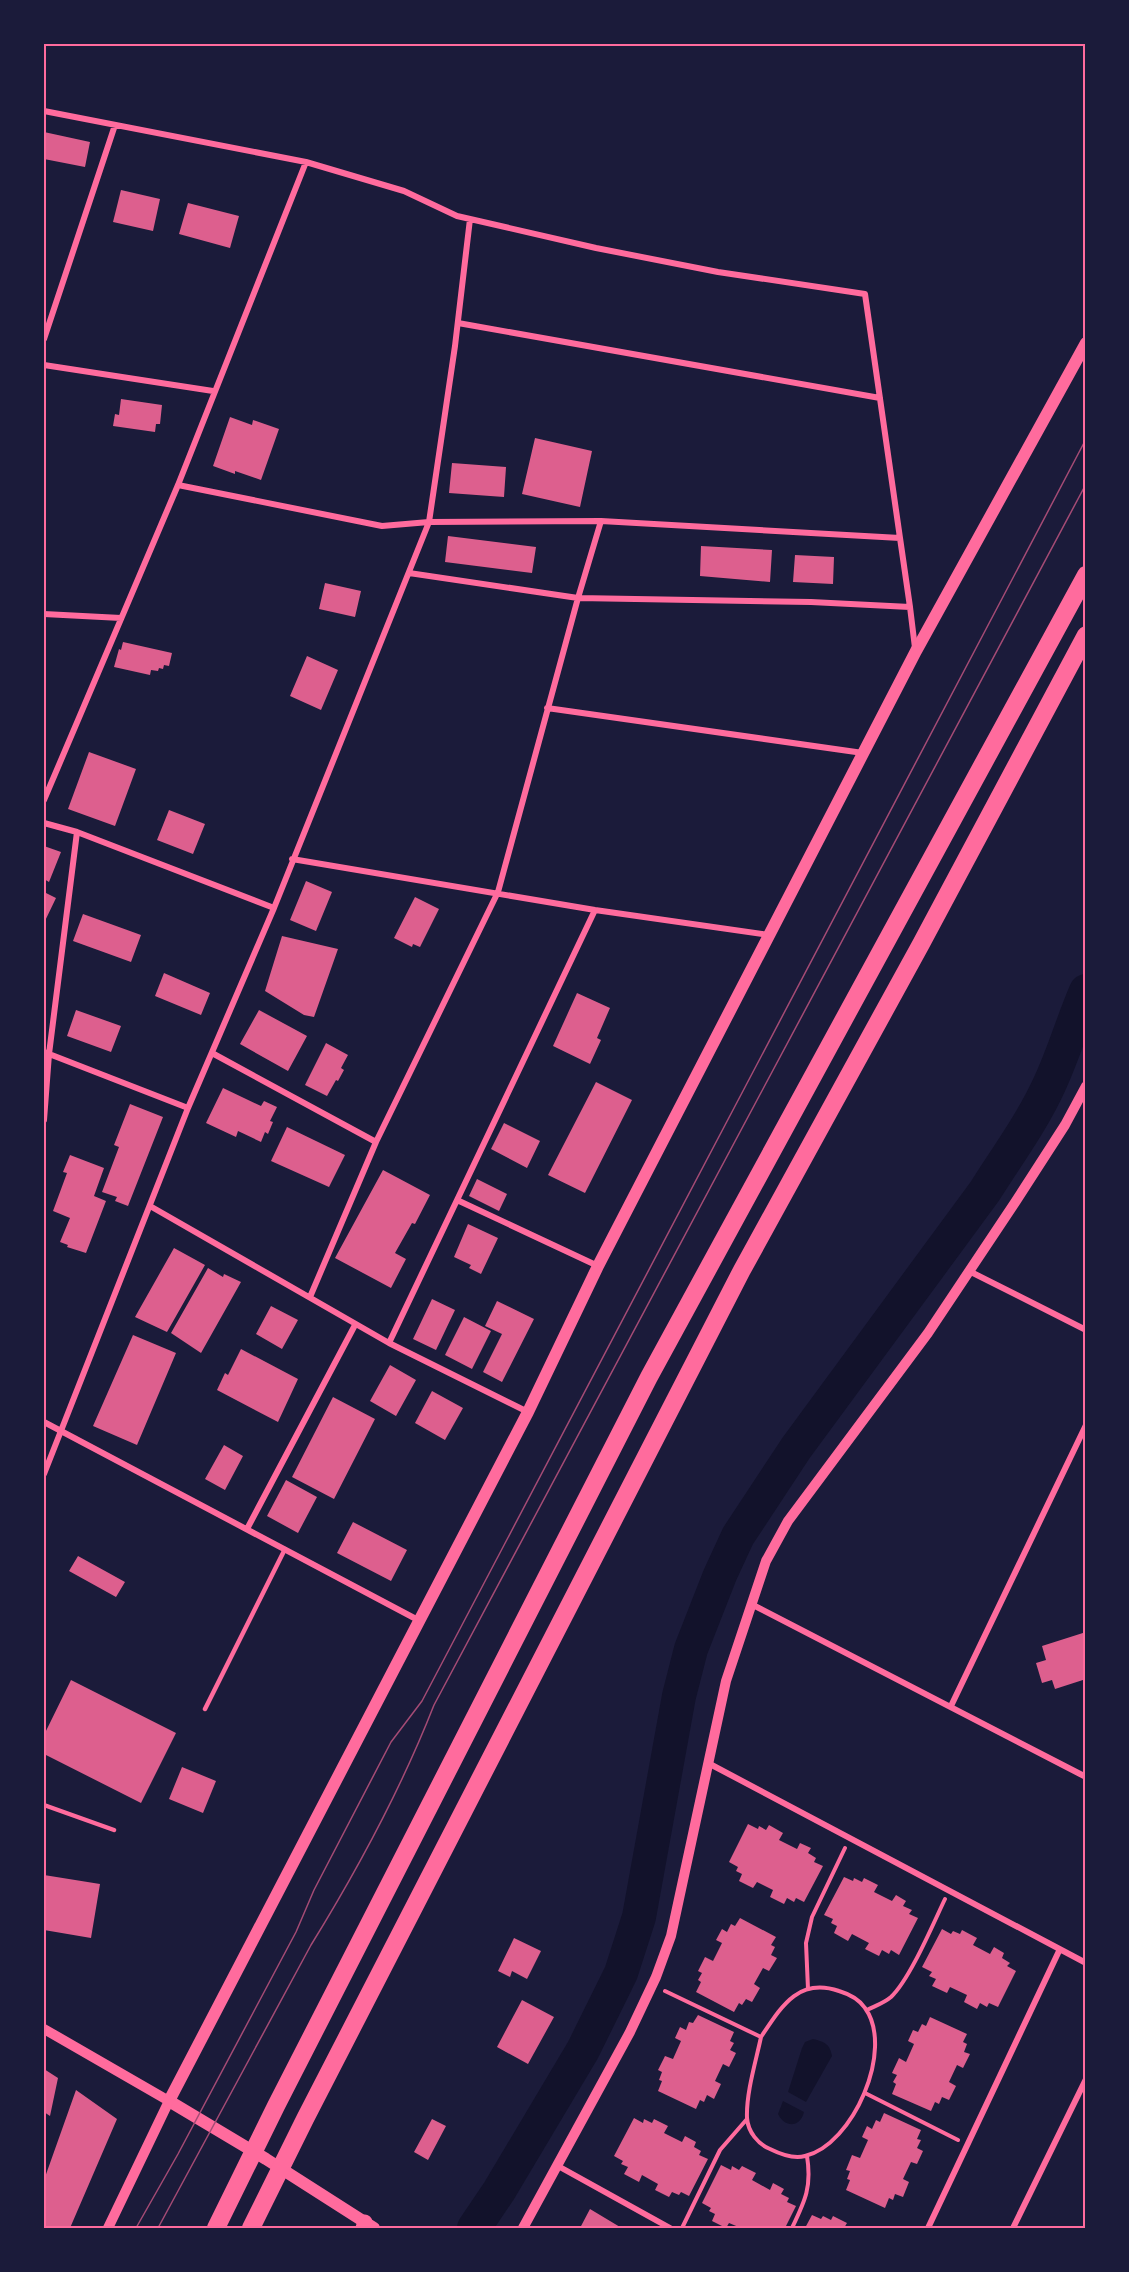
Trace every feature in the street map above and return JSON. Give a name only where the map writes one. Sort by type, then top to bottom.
[{"type":"highway","points":[[216,2229],[276,2106],[660,1356],[1086,575]]},
{"type":"highway","points":[[251,2229],[305,2119],[737,1280],[921,944],[1086,635]]},
{"type":"main road","points":[[368,2226],[266,2159],[169,2101],[528,1412],[598,1266],[916,651],[1086,343]]},
{"type":"street","points":[[44,111],[306,162],[404,191],[457,216],[596,248],[707,270],[865,294],[916,651]]},
{"type":"street","points":[[44,339],[115,124]]},
{"type":"street","points":[[44,800],[178,485],[213,391],[306,162]]},
{"type":"street","points":[[44,1474],[188,1108],[274,908],[429,522],[458,323],[470,219]]},
{"type":"street","points":[[458,323],[880,399]]},
{"type":"street","points":[[44,365],[213,391]]},
{"type":"street","points":[[178,485],[382,526],[429,522],[601,522],[900,538]]},
{"type":"street","points":[[310,1297],[376,1142],[498,892],[601,522]]},
{"type":"street","points":[[409,573],[578,598],[910,607]]},
{"type":"street","points":[[44,614],[121,618]]},
{"type":"street","points":[[548,708],[863,753]]},
{"type":"street","points":[[44,823],[77,832],[274,908]]},
{"type":"street","points":[[44,1120],[46,1053],[77,832]]},
{"type":"street","points":[[292,859],[595,910],[768,935]]},
{"type":"street","points":[[388,1343],[595,910]]},
{"type":"street","points":[[46,1053],[188,1108]]},
{"type":"street","points":[[212,1053],[376,1142]]},
{"type":"street","points":[[523,2229],[630,2032],[671,1936],[726,1681],[766,1561],[788,1521],[928,1333],[1017,1201],[1065,1125],[1086,1086]]},
{"type":"street","points":[[457,1200],[598,1266]]},
{"type":"street","points":[[150,1206],[388,1343],[528,1412]]},
{"type":"street","points":[[969,1271],[1086,1330]]},
{"type":"street","points":[[247,1529],[355,1324]]},
{"type":"street","points":[[44,1422],[418,1620]]},
{"type":"street","points":[[951,1706],[1086,1425]]},
{"type":"street","points":[[751,1604],[1086,1777]]},
{"type":"street","points":[[708,1763],[1059,1951],[1086,1963]]},
{"type":"street","points":[[928,2229],[1059,1951]]},
{"type":"street","points":[[44,2029],[169,2101],[108,2229]]},
{"type":"street","points":[[1013,2229],[1086,2079]]},
{"type":"street","points":[[558,2166],[670,2229]]},
{"type":"lane","points":[[205,1709],[285,1550]]},
{"type":"lane","points":[[44,1805],[114,1830]]},
{"type":"path","points":[[808,1989],[806,1943],[812,1917],[849,1839]]},
{"type":"path","points":[[867,2010],[882,2004],[893,1995],[905,1978],[949,1892]]},
{"type":"path","points":[[652,1984],[761,2037]]},
{"type":"path","points":[[813,1987],[832,1988],[848,1994],[862,2003],[867,2010],[876,2034],[875,2057],[865,2093],[847,2125],[830,2143],[807,2156],[795,2157],[760,2145],[750,2131],[747,2119],[752,2081],[761,2037],[788,2000],[799,1991],[813,1987]]},
{"type":"path","points":[[865,2093],[967,2145]]},
{"type":"path","points":[[681,2229],[720,2150],[747,2119]]},
{"type":"path","points":[[792,2229],[809,2190],[810,2174],[807,2156]]},
{"type":"shaded area","points":[[813,2039],[826,2044],[832,2056],[806,2102],[788,2092],[802,2048],[805,2042]]},
{"type":"shaded area","points":[[783,2101],[804,2112],[799,2121],[788,2124],[781,2119],[778,2114]]},
{"type":"building","points":[[44,132],[90,142],[85,167],[44,159]]},
{"type":"building","points":[[121,190],[160,199],[153,231],[113,222]]},
{"type":"building","points":[[188,203],[239,216],[230,248],[179,234]]},
{"type":"building","points":[[121,399],[162,405],[160,424],[156,424],[155,432],[113,426],[115,414],[119,415]]},
{"type":"building","points":[[230,417],[252,425],[253,420],[279,429],[261,480],[213,466]]},
{"type":"building","points":[[535,438],[592,451],[580,507],[522,494]]},
{"type":"building","points":[[452,463],[506,467],[504,497],[449,493]]},
{"type":"building","points":[[448,536],[536,547],[532,573],[445,562]]},
{"type":"building","points":[[701,546],[772,550],[770,582],[700,576]]},
{"type":"building","points":[[795,555],[834,557],[833,584],[793,582]]},
{"type":"building","points":[[325,583],[361,591],[355,617],[319,609]]},
{"type":"building","points":[[123,642],[172,653],[169,666],[164,665],[163,669],[159,668],[158,671],[151,670],[150,675],[114,667]]},
{"type":"building","points":[[307,656],[338,670],[321,710],[290,696]]},
{"type":"building","points":[[89,752],[136,769],[115,826],[68,809]]},
{"type":"building","points":[[169,810],[205,824],[193,854],[157,840]]},
{"type":"building","points":[[44,846],[61,852],[49,882],[44,879]]},
{"type":"building","points":[[306,881],[332,892],[316,931],[290,920]]},
{"type":"building","points":[[44,892],[56,898],[44,923]]},
{"type":"building","points":[[415,897],[439,909],[420,947],[413,944],[412,947],[394,938]]},
{"type":"building","points":[[83,914],[141,935],[131,962],[73,941]]},
{"type":"building","points":[[282,936],[338,949],[314,1017],[304,1015],[265,991]]},
{"type":"building","points":[[164,973],[210,993],[201,1015],[155,996]]},
{"type":"building","points":[[577,993],[610,1008],[597,1038],[601,1040],[590,1064],[553,1046]]},
{"type":"building","points":[[76,1010],[121,1026],[111,1052],[67,1036]]},
{"type":"building","points":[[259,1010],[307,1036],[288,1071],[240,1044]]},
{"type":"building","points":[[326,1043],[348,1055],[341,1068],[344,1070],[327,1096],[305,1085]]},
{"type":"building","points":[[596,1082],[632,1100],[585,1193],[548,1175]]},
{"type":"building","points":[[223,1088],[261,1106],[264,1101],[277,1107],[270,1121],[273,1122],[268,1134],[265,1132],[261,1142],[238,1131],[236,1137],[206,1123]]},
{"type":"building","points":[[130,1104],[163,1117],[128,1206],[115,1201],[117,1197],[102,1192],[119,1147],[114,1145]]},
{"type":"building","points":[[504,1123],[540,1141],[527,1168],[491,1149]]},
{"type":"building","points":[[287,1127],[345,1155],[329,1187],[271,1161]]},
{"type":"building","points":[[70,1155],[104,1168],[94,1196],[106,1201],[86,1253],[67,1247],[68,1245],[60,1242],[70,1218],[53,1211],[67,1173],[63,1172]]},
{"type":"building","points":[[383,1170],[430,1195],[415,1224],[412,1223],[395,1253],[406,1259],[391,1288],[335,1258]]},
{"type":"building","points":[[477,1179],[507,1194],[499,1211],[469,1196]]},
{"type":"building","points":[[468,1224],[498,1238],[481,1274],[469,1268],[471,1265],[454,1257]]},
{"type":"building","points":[[174,1248],[205,1265],[167,1332],[135,1317]]},
{"type":"building","points":[[208,1268],[223,1277],[224,1274],[241,1282],[201,1353],[171,1333]]},
{"type":"building","points":[[432,1299],[455,1310],[436,1350],[413,1339]]},
{"type":"building","points":[[497,1301],[534,1319],[502,1382],[483,1372],[502,1334],[485,1326]]},
{"type":"building","points":[[271,1306],[298,1320],[282,1349],[256,1334]]},
{"type":"building","points":[[464,1317],[491,1331],[472,1369],[445,1355]]},
{"type":"building","points":[[133,1335],[176,1353],[137,1445],[93,1426]]},
{"type":"building","points":[[241,1349],[298,1379],[278,1422],[217,1390],[225,1373],[228,1375]]},
{"type":"building","points":[[390,1365],[416,1380],[396,1416],[370,1401]]},
{"type":"building","points":[[432,1391],[463,1408],[445,1440],[415,1423]]},
{"type":"building","points":[[333,1397],[375,1419],[334,1499],[292,1477]]},
{"type":"building","points":[[224,1445],[243,1456],[225,1490],[205,1479]]},
{"type":"building","points":[[286,1480],[317,1497],[298,1533],[267,1516]]},
{"type":"building","points":[[353,1522],[407,1550],[391,1581],[337,1553]]},
{"type":"building","points":[[78,1556],[125,1582],[116,1597],[69,1571]]},
{"type":"building","points":[[1086,1632],[1086,1679],[1055,1689],[1052,1680],[1042,1683],[1036,1663],[1046,1660],[1042,1646]]},
{"type":"building","points":[[71,1680],[176,1733],[141,1803],[44,1754],[44,1735]]},
{"type":"building","points":[[182,1767],[216,1781],[203,1813],[169,1799]]},
{"type":"building","points":[[748,1824],[766,1830],[769,1825],[783,1833],[779,1840],[797,1849],[800,1843],[811,1848],[808,1853],[816,1858],[814,1862],[823,1866],[804,1902],[796,1898],[794,1902],[787,1898],[784,1904],[770,1897],[773,1890],[757,1882],[753,1888],[739,1881],[742,1874],[736,1871],[738,1867],[729,1862]]},
{"type":"building","points":[[44,1875],[100,1884],[91,1938],[44,1930]]},
{"type":"building","points":[[844,1877],[862,1882],[864,1878],[878,1885],[874,1892],[892,1901],[896,1895],[906,1901],[903,1906],[912,1910],[909,1914],[918,1918],[899,1955],[891,1950],[889,1954],[882,1950],[879,1956],[865,1949],[869,1943],[852,1934],[848,1941],[834,1933],[837,1926],[831,1923],[833,1919],[824,1915]]},
{"type":"building","points":[[740,1918],[776,1937],[771,1945],[775,1947],[771,1955],[777,1958],[769,1971],[763,1968],[754,1984],[760,1988],[752,2002],[746,1999],[742,2005],[739,2003],[734,2012],[696,1992],[702,1973],[698,1971],[705,1957],[713,1961],[722,1943],[716,1940],[722,1929],[727,1932],[731,1924],[735,1926]]},
{"type":"building","points":[[942,1929],[951,1934],[953,1931],[960,1934],[962,1930],[977,1938],[973,1945],[990,1954],[994,1947],[1004,1953],[1002,1958],[1010,1963],[1007,1966],[1016,1971],[998,2007],[989,2003],[987,2007],[980,2003],[977,2009],[964,2002],[967,1995],[950,1987],[947,1993],[932,1986],[936,1979],[929,1976],[932,1972],[922,1967]]},
{"type":"building","points":[[514,1938],[541,1951],[527,1979],[512,1971],[510,1977],[498,1971]]},
{"type":"building","points":[[522,2000],[554,2017],[528,2064],[497,2047]]},
{"type":"building","points":[[698,2015],[734,2032],[730,2041],[734,2043],[730,2050],[736,2053],[729,2067],[723,2064],[715,2081],[721,2084],[714,2099],[707,2095],[704,2102],[700,2100],[696,2109],[658,2091],[662,2081],[659,2080],[662,2072],[658,2070],[665,2056],[673,2059],[681,2041],[675,2038],[680,2027],[686,2030],[689,2022],[693,2023]]},
{"type":"building","points":[[930,2017],[967,2034],[963,2042],[967,2044],[964,2052],[970,2054],[963,2068],[957,2065],[949,2082],[956,2086],[949,2100],[942,2097],[939,2104],[935,2102],[931,2111],[892,2094],[896,2084],[893,2082],[897,2075],[892,2073],[899,2058],[906,2062],[914,2044],[908,2041],[913,2030],[918,2032],[922,2024],[926,2026]]},
{"type":"building","points":[[44,2069],[58,2078],[50,2116],[44,2112]]},
{"type":"building","points":[[76,2090],[117,2119],[70,2228],[44,2228],[44,2180]]},
{"type":"building","points":[[884,2113],[921,2130],[917,2139],[921,2140],[917,2148],[923,2151],[917,2164],[911,2162],[903,2179],[909,2182],[903,2197],[895,2194],[893,2200],[889,2198],[885,2208],[846,2190],[850,2180],[847,2179],[850,2171],[846,2170],[852,2155],[860,2158],[868,2140],[862,2137],[867,2126],[872,2129],[876,2120],[880,2122]]},
{"type":"building","points":[[634,2118],[643,2123],[644,2119],[652,2123],[654,2119],[668,2126],[664,2133],[682,2142],[685,2136],[696,2142],[694,2147],[701,2151],[699,2155],[708,2159],[689,2196],[681,2192],[679,2195],[672,2192],[669,2197],[655,2190],[658,2184],[642,2175],[639,2182],[624,2174],[628,2167],[621,2164],[623,2161],[614,2156]]},
{"type":"building","points":[[432,2119],[446,2126],[428,2160],[414,2152]]},
{"type":"building","points":[[721,2165],[731,2170],[732,2166],[739,2170],[742,2166],[756,2173],[752,2180],[770,2190],[773,2183],[784,2189],[781,2194],[789,2198],[787,2202],[796,2206],[785,2228],[741,2228],[729,2223],[726,2228],[712,2221],[715,2214],[709,2211],[711,2208],[702,2203]]},
{"type":"building","points":[[590,2209],[620,2227],[624,2228],[580,2228]]},
{"type":"building","points":[[812,2215],[821,2219],[823,2216],[831,2220],[833,2216],[847,2223],[844,2228],[805,2228]]},
{"type":"waterway","points":[[474,2228],[499,2191],[583,2050],[621,1973],[639,1917],[679,1696],[691,1649],[738,1536],[796,1448],[985,1191],[1019,1138],[1050,1083],[1086,991]]},
{"type":"tram line","points":[[136,2228],[296,1932],[314,1890],[391,1742],[422,1701],[1086,439]]},
{"type":"tram line","points":[[158,2228],[311,1945],[378,1828],[434,1705],[1086,484]]}]
